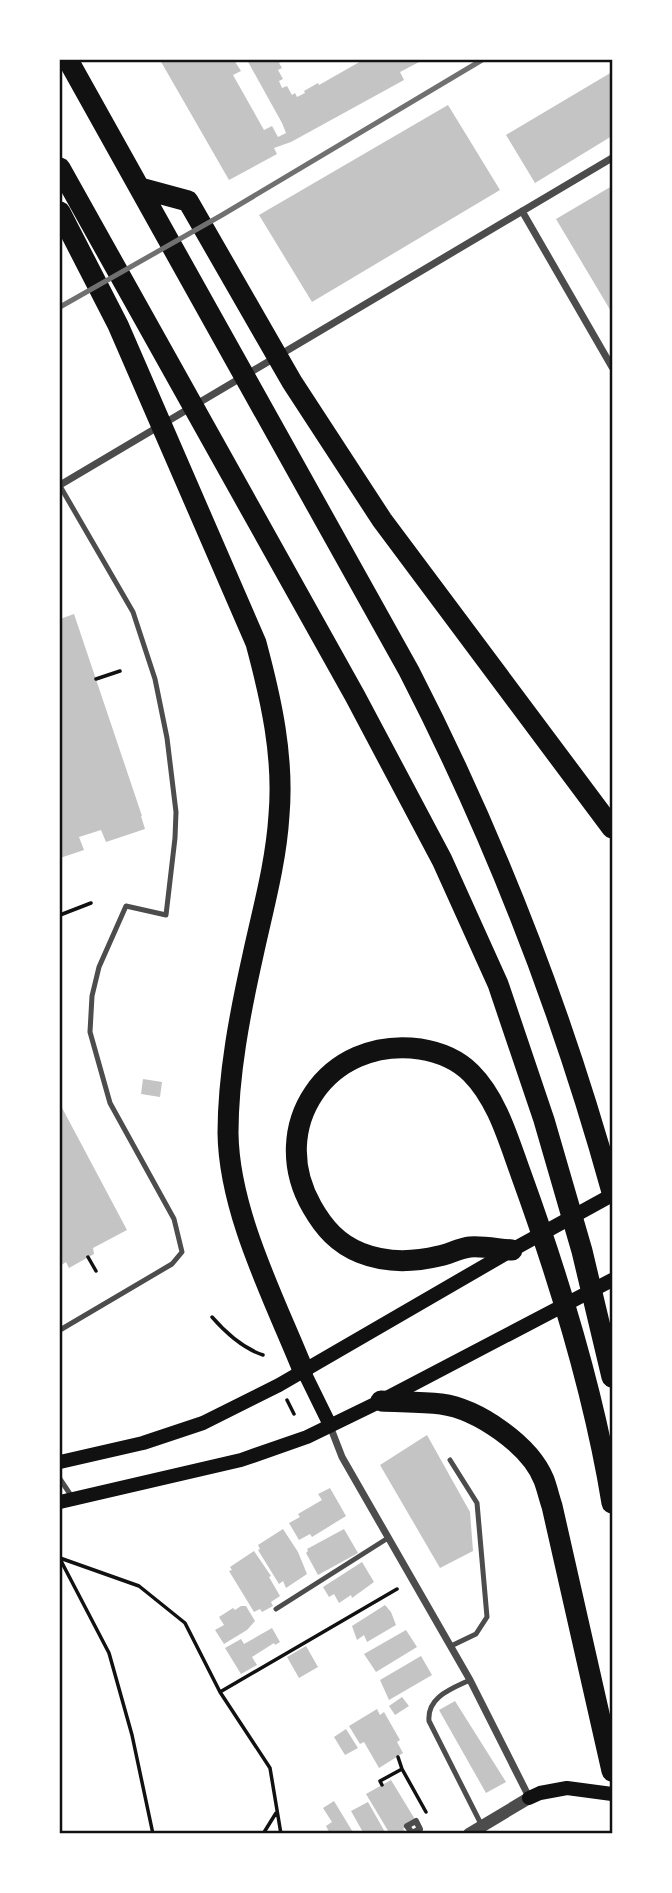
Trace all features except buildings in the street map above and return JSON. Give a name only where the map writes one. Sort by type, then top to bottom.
[{"type":"highway","points":[[68,60],[415,683],[476,809],[529,935],[585,1095],[612,1194]]},
{"type":"highway","points":[[60,168],[287,574],[442,860],[498,984],[544,1120],[585,1262],[612,1373]]},
{"type":"highway","points":[[140,188],[188,201],[292,382],[383,520],[612,828]]},
{"type":"highway","points":[[60,212],[118,325],[256,643],[269,691],[278,744],[280,813],[273,870],[252,958],[235,1056],[229,1098],[228,1136],[236,1189],[248,1233],[303,1370]]},
{"type":"highway","points":[[512,1250],[469,1247],[417,1260],[396,1261],[362,1253],[344,1244],[324,1228],[303,1186],[295,1143],[302,1113],[315,1089],[332,1071],[359,1056],[383,1048],[410,1048],[433,1052],[454,1060],[471,1073],[493,1104],[533,1208],[586,1380],[612,1503]]},
{"type":"highway","points":[[381,1401],[443,1405],[477,1415],[519,1446],[543,1477],[552,1506],[612,1771]]},
{"type":"main road","points":[[60,1462],[143,1443],[203,1423],[279,1385],[612,1194]]},
{"type":"main road","points":[[66,1501],[241,1460],[307,1437],[612,1280]]},
{"type":"main road","points":[[303,1370],[330,1425]]},
{"type":"main road","points":[[529,1798],[567,1788],[612,1794]]},
{"type":"street","points":[[60,485],[612,158]]},
{"type":"street","points":[[522,211],[612,367]]},
{"type":"street","points":[[330,1425],[342,1457],[452,1646],[529,1798],[469,1833]]},
{"type":"lane","points":[[60,485],[133,612],[155,679],[167,738],[176,812],[176,838],[166,915],[126,906],[99,967],[92,996],[90,1032],[110,1103],[174,1219],[182,1252],[172,1264],[60,1329]]},
{"type":"lane","points":[[450,1460],[477,1503],[487,1617],[476,1634],[452,1646]]},
{"type":"lane","points":[[60,1479],[66,1501]]},
{"type":"lane","points":[[276,1609],[388,1538]]},
{"type":"lane","points":[[470,1680],[432,1702],[428,1711],[429,1721],[482,1826]]},
{"type":"path","points":[[96,679],[120,671]]},
{"type":"path","points":[[60,915],[92,902]]},
{"type":"path","points":[[88,1257],[96,1271]]},
{"type":"path","points":[[212,1317],[220,1328],[253,1352],[263,1355]]},
{"type":"path","points":[[284,1394],[294,1414]]},
{"type":"path","points":[[60,1558],[139,1586],[186,1623],[220,1692],[270,1768],[281,1833]]},
{"type":"path","points":[[60,1558],[109,1653],[132,1735],[153,1833]]},
{"type":"path","points":[[220,1692],[397,1589]]},
{"type":"path","points":[[397,1757],[429,1817]]},
{"type":"path","points":[[382,1785],[380,1781],[402,1769]]},
{"type":"path","points":[[263,1833],[276,1813]]},
{"type":"railway","points":[[60,307],[222,215],[482,60]]}]
